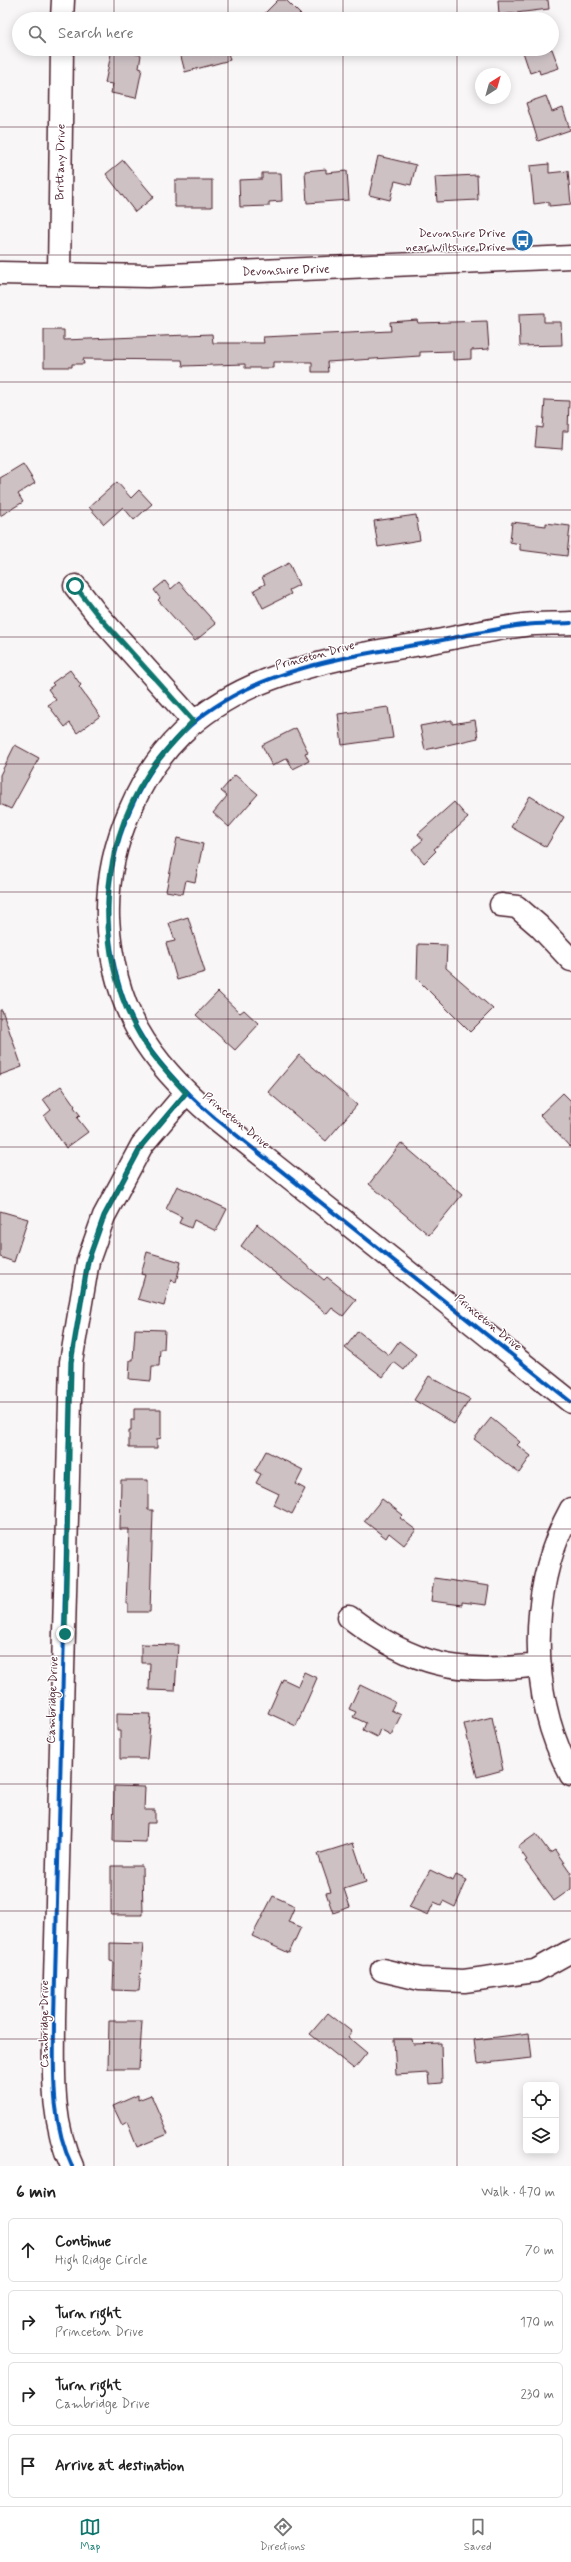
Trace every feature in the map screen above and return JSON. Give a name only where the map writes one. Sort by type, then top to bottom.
[{"type":"street","points":[[62,12],[63,0]]},
{"type":"street","name":"Brittany Drive","points":[[59,274],[62,56]]},
{"type":"street","name":"Devonshire Drive","points":[[0,273],[148,276],[571,257]]},
{"type":"street","points":[[75,586],[96,613],[193,721]]},
{"type":"street","name":"Princeton Drive","points":[[571,622],[524,625],[370,652],[290,670],[219,703],[193,721],[163,752],[134,799],[116,849],[108,899],[112,960],[128,1012],[143,1040],[164,1070],[186,1093],[571,1402]]},
{"type":"street","points":[[501,905],[517,908],[539,926],[571,960]]},
{"type":"street","name":"Cambridge Drive","points":[[72,2166],[64,2149],[54,2100],[54,2018],[71,1362],[88,1261],[104,1216],[142,1145],[186,1093]]},
{"type":"street","points":[[571,1509],[560,1529],[540,1601],[540,1665],[553,1736],[571,1775]]},
{"type":"street","points":[[349,1617],[379,1640],[415,1656],[451,1668],[494,1670],[540,1665]]},
{"type":"street","points":[[382,1970],[420,1979],[464,1982],[535,1971],[571,1951]]},
{"type":"building","points":[[278,0],[286,0],[298,12],[266,12]]},
{"type":"building","points":[[498,0],[548,0],[549,9],[524,12],[499,12]]},
{"type":"building","points":[[111,56],[141,56],[139,68],[142,69],[136,98],[111,93],[113,84],[105,83]]},
{"type":"building","points":[[181,56],[229,56],[230,60],[185,72]]},
{"type":"building","points":[[524,56],[555,56],[559,68],[540,74],[539,70],[530,73]]},
{"type":"building","points":[[546,96],[552,112],[563,108],[570,130],[538,141],[526,103]]},
{"type":"building","points":[[378,156],[416,165],[411,185],[395,181],[390,200],[369,195]]},
{"type":"building","points":[[123,160],[154,197],[135,212],[106,174]]},
{"type":"building","points":[[549,164],[549,173],[568,171],[571,204],[549,206],[549,202],[534,204],[530,166]]},
{"type":"building","points":[[326,169],[326,173],[347,171],[349,200],[307,203],[305,171]]},
{"type":"building","points":[[262,173],[281,173],[282,201],[269,202],[269,206],[240,207],[239,180],[262,179]]},
{"type":"building","points":[[477,175],[478,200],[437,202],[435,177]]},
{"type":"building","points":[[175,180],[212,180],[212,207],[175,207]]},
{"type":"building","points":[[544,313],[544,322],[561,322],[562,345],[520,346],[519,314]]},
{"type":"building","points":[[417,320],[418,323],[487,321],[489,349],[471,350],[471,359],[453,360],[453,351],[420,352],[420,356],[327,362],[328,372],[312,372],[312,362],[273,362],[273,368],[245,368],[245,364],[183,366],[182,360],[83,359],[84,364],[72,364],[72,367],[44,367],[44,330],[64,330],[64,340],[212,334],[213,343],[264,343],[263,337],[391,331],[390,322]]},
{"type":"building","points":[[545,400],[569,401],[568,431],[563,431],[562,449],[535,447],[537,427],[543,428]]},
{"type":"building","points":[[23,464],[35,483],[18,494],[23,502],[0,516],[0,478]]},
{"type":"building","points":[[117,482],[131,498],[139,490],[152,504],[134,520],[123,507],[104,524],[89,507]]},
{"type":"building","points":[[416,515],[420,540],[378,547],[374,521]]},
{"type":"building","points":[[512,522],[546,526],[546,523],[570,526],[567,556],[520,550],[520,544],[510,542]]},
{"type":"building","points":[[289,563],[299,585],[289,590],[291,594],[263,608],[254,590],[265,584],[262,577]]},
{"type":"building","points":[[165,581],[171,589],[179,582],[216,624],[195,641],[158,600],[160,598],[154,590]]},
{"type":"building","points":[[70,670],[81,685],[79,687],[100,716],[77,733],[70,723],[65,727],[48,705],[56,700],[48,689],[54,685],[52,683]]},
{"type":"building","points":[[388,707],[393,738],[342,745],[338,714]]},
{"type":"building","points":[[452,720],[452,724],[475,720],[478,738],[425,750],[420,726]]},
{"type":"building","points":[[296,728],[308,752],[305,753],[309,761],[293,769],[287,758],[272,766],[262,745]]},
{"type":"building","points":[[15,745],[39,758],[11,809],[0,804],[0,775]]},
{"type":"building","points":[[235,775],[258,794],[229,827],[213,813],[227,796],[221,791]]},
{"type":"building","points":[[530,796],[564,817],[546,847],[511,827]]},
{"type":"building","points":[[454,802],[468,818],[434,849],[436,851],[424,863],[412,849],[423,840],[418,834]]},
{"type":"building","points":[[177,838],[203,844],[195,882],[186,880],[183,894],[166,891]]},
{"type":"building","points":[[188,917],[205,972],[177,980],[166,943],[175,941],[169,923]]},
{"type":"building","points":[[418,944],[447,945],[446,968],[493,1009],[470,1032],[417,979]]},
{"type":"building","points":[[218,992],[240,1013],[244,1010],[259,1024],[235,1050],[196,1015]]},
{"type":"building","points":[[0,1010],[2,1010],[22,1067],[0,1075]]},
{"type":"building","points":[[299,1055],[357,1105],[326,1141],[268,1092]]},
{"type":"building","points":[[61,1086],[80,1115],[77,1118],[88,1132],[66,1148],[44,1116],[51,1110],[43,1099]]},
{"type":"building","points":[[563,1093],[571,1101],[571,1148],[540,1115]]},
{"type":"building","points":[[401,1143],[462,1195],[429,1235],[369,1184]]},
{"type":"building","points":[[177,1186],[227,1209],[216,1231],[194,1220],[191,1228],[179,1223],[182,1217],[166,1209]]},
{"type":"building","points":[[0,1211],[28,1219],[14,1262],[0,1257]]},
{"type":"building","points":[[257,1224],[324,1280],[327,1277],[356,1300],[343,1316],[332,1308],[327,1314],[241,1246]]},
{"type":"building","points":[[147,1252],[181,1262],[176,1282],[171,1280],[164,1306],[138,1299],[145,1275],[141,1274]]},
{"type":"building","points":[[135,1329],[165,1330],[164,1349],[160,1349],[159,1366],[152,1366],[151,1381],[129,1379],[130,1360],[133,1360]]},
{"type":"building","points":[[358,1331],[389,1355],[399,1341],[416,1354],[404,1370],[394,1362],[383,1377],[345,1348]]},
{"type":"building","points":[[429,1376],[470,1399],[454,1424],[414,1400]]},
{"type":"building","points":[[134,1409],[161,1409],[161,1438],[157,1439],[157,1448],[129,1448],[129,1431],[131,1431],[131,1420],[134,1420]]},
{"type":"building","points":[[491,1418],[520,1442],[517,1445],[531,1456],[519,1473],[474,1439]]},
{"type":"building","points":[[266,1451],[303,1470],[296,1484],[305,1489],[292,1514],[274,1505],[279,1494],[256,1483],[261,1474],[255,1471]]},
{"type":"building","points":[[121,1480],[148,1480],[148,1510],[153,1510],[150,1612],[128,1612],[128,1604],[126,1604],[129,1529],[120,1529]]},
{"type":"building","points":[[382,1499],[403,1515],[400,1518],[416,1530],[404,1545],[389,1533],[386,1538],[364,1521]]},
{"type":"building","points":[[434,1578],[489,1586],[486,1605],[462,1602],[462,1605],[431,1601]]},
{"type":"building","points":[[141,1644],[178,1645],[175,1691],[149,1690],[150,1663],[141,1663]]},
{"type":"building","points":[[304,1672],[317,1678],[296,1726],[268,1713],[283,1679],[298,1686]]},
{"type":"building","points":[[360,1685],[395,1702],[391,1710],[401,1715],[391,1735],[380,1729],[377,1737],[363,1730],[366,1723],[353,1717],[356,1712],[349,1709]]},
{"type":"building","points":[[117,1713],[151,1714],[147,1759],[120,1759],[120,1731],[117,1731]]},
{"type":"building","points":[[492,1717],[503,1770],[477,1777],[464,1724]]},
{"type":"building","points":[[114,1786],[145,1787],[144,1810],[155,1810],[155,1823],[147,1823],[146,1842],[113,1841]]},
{"type":"building","points":[[536,1834],[550,1853],[555,1850],[571,1873],[571,1889],[554,1901],[525,1861],[527,1860],[518,1847]]},
{"type":"building","points":[[353,1843],[366,1882],[344,1889],[350,1907],[333,1913],[326,1893],[331,1892],[318,1854]]},
{"type":"building","points":[[111,1866],[142,1866],[143,1915],[111,1915]]},
{"type":"building","points":[[430,1870],[453,1881],[456,1875],[467,1880],[455,1907],[443,1901],[441,1905],[434,1902],[428,1915],[409,1907]]},
{"type":"building","points":[[273,1896],[295,1906],[288,1922],[301,1927],[289,1953],[252,1936]]},
{"type":"building","points":[[110,1943],[143,1944],[139,1991],[113,1990],[114,1962],[110,1961]]},
{"type":"building","points":[[328,2013],[352,2032],[348,2037],[367,2053],[354,2069],[310,2034]]},
{"type":"building","points":[[109,2021],[142,2021],[139,2069],[108,2069]]},
{"type":"building","points":[[529,2033],[532,2058],[477,2064],[474,2040]]},
{"type":"building","points":[[394,2039],[412,2039],[413,2044],[441,2043],[442,2083],[429,2084],[428,2073],[396,2075]]},
{"type":"building","points":[[138,2095],[138,2100],[151,2095],[168,2134],[137,2147],[127,2122],[122,2125],[113,2106]]},
{"type":"cycle path","points":[[571,623],[535,624],[512,627],[336,660],[293,671],[253,686],[216,706],[182,733],[154,767],[130,810],[116,849],[108,904],[111,950],[117,979],[126,1006],[138,1030],[170,1075],[215,1118],[571,1402]]},
{"type":"cycle path","points":[[72,2166],[60,2131],[54,2075],[54,2018],[71,1362],[88,1261],[104,1216],[142,1145],[186,1093]]},
{"type":"place","name":"Devonshire Drive near Wiltshire Drive","points":[[522,241]]},
{"type":"route","points":[[65,1634],[71,1362],[88,1261],[104,1216],[122,1179],[142,1145],[186,1093],[164,1070],[143,1040],[120,993],[112,960],[109,932],[108,899],[111,872],[124,822],[147,774],[163,752],[193,721],[96,613],[75,586]]}]
